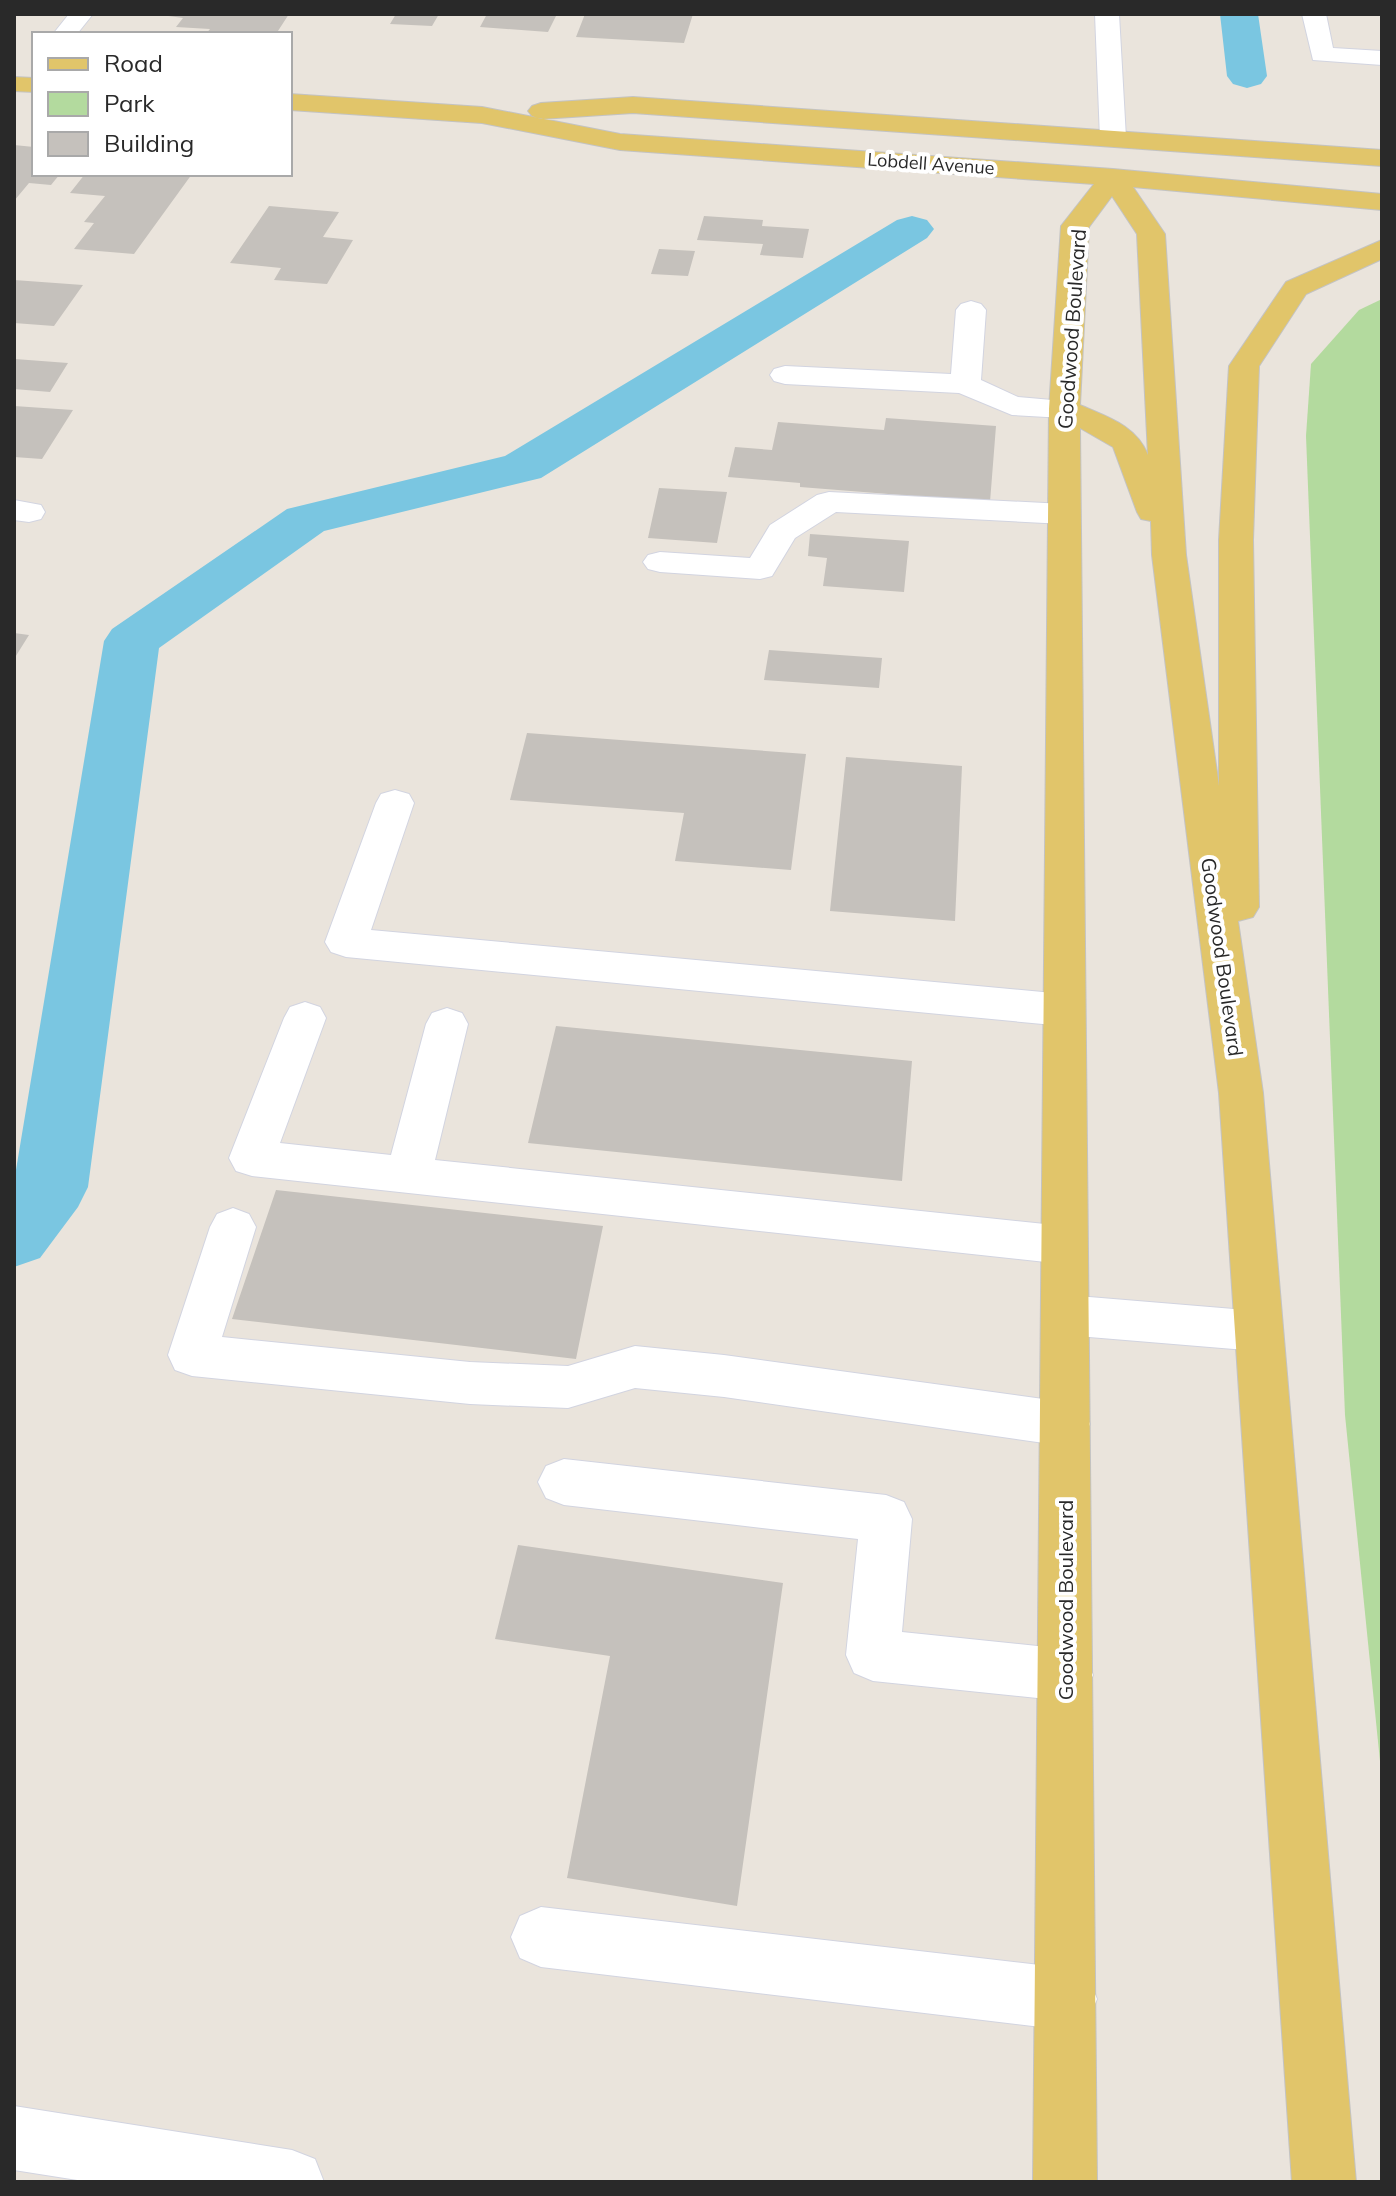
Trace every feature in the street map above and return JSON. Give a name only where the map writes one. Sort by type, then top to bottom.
[{"type":"main road","name":"Lobdell Avenue","points":[[292,102],[482,115],[620,142],[1113,158],[1382,158]]},
{"type":"main road","name":"Lobdell Avenue","points":[[482,115],[633,105],[1113,158],[1382,202]]},
{"type":"main road","name":"Goodwood Boulevard","points":[[1065,2182],[1064,409],[1075,226],[1113,158]]},
{"type":"main road","name":"Goodwood Boulevard","points":[[1113,158],[1151,234],[1169,555],[1241,1093],[1324,2182]]},
{"type":"main road","points":[[1241,1093],[1236,540],[1244,366],[1296,288],[1382,248]]},
{"type":"main road","points":[[1064,409],[1110,430],[1127,443],[1169,555]]},
{"type":"street","points":[[67,32],[81,14]]},
{"type":"street","points":[[1107,14],[1113,158]]},
{"type":"street","points":[[1314,14],[1322,55],[1382,58]]},
{"type":"street","points":[[965,384],[971,310]]},
{"type":"street","points":[[785,375],[965,384],[1012,406],[1064,409]]},
{"type":"street","points":[[660,562],[760,569],[782,532],[829,502],[1064,514]]},
{"type":"street","points":[[395,803],[346,942],[1064,1010]]},
{"type":"street","points":[[305,1018],[252,1158],[1064,1245]]},
{"type":"street","points":[[409,1175],[447,1024]]},
{"type":"street","points":[[233,1227],[192,1355],[470,1383],[568,1387],[635,1367],[740,1378],[1065,1424]]},
{"type":"street","points":[[1065,1315],[1258,1331]]},
{"type":"street","points":[[564,1482],[886,1519],[873,1655],[1066,1675]]},
{"type":"street","points":[[541,1937],[1066,1999]]},
{"type":"street","points":[[14,2138],[292,2182]]},
{"type":"green space","points":[[1382,299],[1382,1781],[1345,1415],[1306,436],[1311,364],[1359,310]]},
{"type":"building","points":[[154,14],[289,14],[277,32],[208,32],[210,29],[176,27],[183,18]]},
{"type":"building","points":[[396,14],[439,14],[432,26],[390,24]]},
{"type":"building","points":[[487,14],[557,14],[548,32],[480,27]]},
{"type":"building","points":[[585,14],[693,14],[684,43],[576,37]]},
{"type":"building","points":[[14,145],[32,147],[32,176],[58,176],[51,185],[29,183],[14,201]]},
{"type":"building","points":[[83,176],[191,176],[134,254],[74,249],[94,223],[84,222],[105,196],[70,193]]},
{"type":"building","points":[[269,206],[339,212],[323,237],[353,240],[327,284],[274,280],[281,268],[230,263]]},
{"type":"building","points":[[704,216],[763,220],[762,226],[809,229],[803,258],[760,255],[763,244],[697,240]]},
{"type":"building","points":[[659,249],[695,251],[688,276],[651,274]]},
{"type":"building","points":[[14,280],[83,285],[54,326],[14,323]]},
{"type":"building","points":[[15,359],[68,363],[50,392],[14,389]]},
{"type":"building","points":[[14,406],[73,410],[42,459],[14,457]]},
{"type":"building","points":[[886,418],[996,426],[990,502],[800,487],[800,483],[728,477],[735,447],[772,450],[778,422],[884,430]]},
{"type":"building","points":[[659,488],[727,492],[717,543],[648,538]]},
{"type":"building","points":[[810,534],[909,541],[904,592],[823,586],[827,558],[808,556]]},
{"type":"building","points":[[14,633],[29,635],[14,659]]},
{"type":"building","points":[[769,650],[882,658],[879,688],[764,680]]},
{"type":"building","points":[[527,733],[806,754],[791,870],[675,861],[684,813],[510,800]]},
{"type":"building","points":[[846,757],[962,766],[955,921],[830,911]]},
{"type":"building","points":[[556,1026],[912,1061],[902,1181],[528,1143]]},
{"type":"building","points":[[276,1190],[603,1226],[576,1359],[232,1319]]},
{"type":"building","points":[[518,1545],[783,1583],[737,1906],[567,1878],[610,1656],[495,1639]]},
{"type":"waterway","points":[[1239,14],[1247,76]]},
{"type":"waterway","points":[[14,1237],[52,1187],[132,641],[306,520],[523,467],[912,229]]}]
